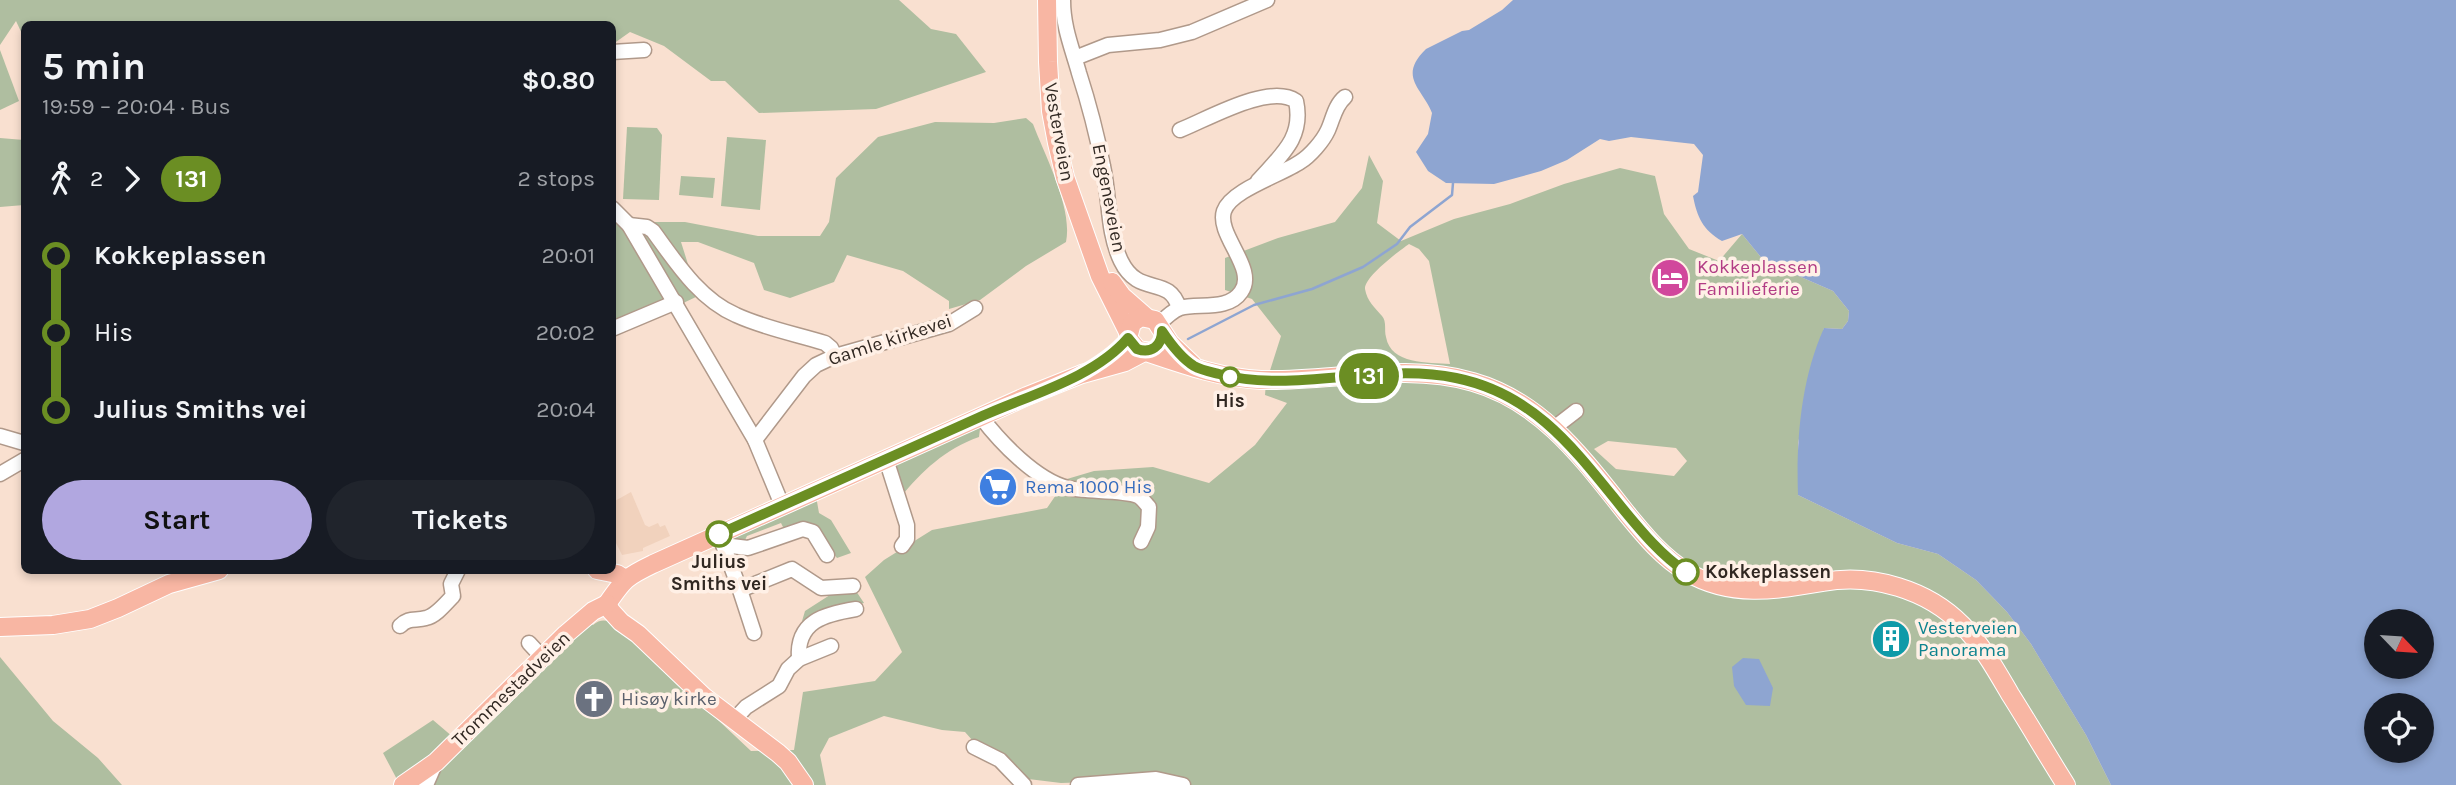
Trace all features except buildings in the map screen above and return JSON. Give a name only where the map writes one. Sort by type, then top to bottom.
[{"type":"main road","name":"Vesterveien","points":[[1047,0],[1051,111],[1057,143],[1075,206],[1100,276],[1128,335]]},
{"type":"main road","name":"Vesterveien","points":[[1096,260],[1122,296],[1155,324],[1193,365]]},
{"type":"main road","points":[[616,574],[625,579],[636,572],[721,539],[782,505],[1082,374],[1108,359],[1128,335],[1132,323],[1155,324],[1161,341],[1147,351],[1125,362],[1082,374]]},
{"type":"main road","points":[[1128,335],[1137,349],[1147,351]]},
{"type":"main road","name":"Vesterveien","points":[[1147,351],[1184,365],[1193,365],[1227,376],[1259,380],[1410,373],[1447,376],[1474,382],[1518,400],[1554,428],[1670,561],[1697,577],[1739,590],[1772,591],[1832,580],[1868,580],[1908,590],[1951,615],[1977,642],[2066,785]]},
{"type":"main road","points":[[0,627],[53,625],[90,619],[169,584],[205,574]]},
{"type":"main road","name":"Trommestadveien","points":[[436,762],[542,657],[593,611],[610,600],[625,579]]},
{"type":"main road","points":[[610,600],[621,622],[638,634],[704,697],[778,753],[804,785]]},
{"type":"main road","points":[[403,785],[436,762]]},
{"type":"street","name":"Engeneveien","points":[[1063,0],[1066,36],[1075,58],[1104,169],[1114,242],[1122,264],[1136,280],[1170,290],[1176,297],[1179,308]]},
{"type":"street","points":[[1075,58],[1108,45],[1160,40],[1192,32],[1266,0]]},
{"type":"street","points":[[616,52],[644,50]]},
{"type":"street","points":[[1180,130],[1259,98],[1276,95],[1296,101],[1299,117],[1297,133],[1253,187]]},
{"type":"street","points":[[1155,324],[1179,308],[1226,303],[1242,291],[1245,282],[1243,270],[1222,220],[1224,211],[1229,202],[1302,161],[1326,133],[1341,100],[1345,97]]},
{"type":"street","points":[[616,212],[629,225],[676,302],[755,440],[782,505]]},
{"type":"street","points":[[629,225],[653,230],[685,274],[727,310],[764,325],[825,343],[835,356]]},
{"type":"street","points":[[616,327],[676,302]]},
{"type":"street","name":"Gamle kirkevei","points":[[755,440],[804,376],[816,365],[835,356],[948,324],[975,308]]},
{"type":"street","points":[[1554,428],[1576,411]]},
{"type":"street","points":[[981,417],[995,436],[1019,457],[1045,477],[1064,487],[1138,496],[1149,508],[1148,527],[1141,542]]},
{"type":"street","points":[[0,436],[21,442]]},
{"type":"street","points":[[886,459],[907,526],[907,539],[902,546]]},
{"type":"street","points":[[0,474],[21,462]]},
{"type":"street","points":[[721,539],[748,548],[803,529],[813,532],[827,555]]},
{"type":"street","points":[[721,539],[754,633]]},
{"type":"street","points":[[740,590],[792,569],[821,588],[853,586]]},
{"type":"street","points":[[400,626],[411,619],[425,619],[445,604],[453,596],[452,584],[456,574]]},
{"type":"street","points":[[799,659],[800,637],[808,626],[831,613],[856,609]]},
{"type":"street","points":[[529,643],[542,657]]},
{"type":"street","points":[[734,720],[746,707],[779,686],[788,669],[799,659],[831,646]]},
{"type":"street","points":[[974,747],[1000,760],[1024,785]]},
{"type":"street","name":"Trommestadveien","points":[[426,785],[436,762]]},
{"type":"street","points":[[1077,785],[1156,779],[1183,785]]},
{"type":"shaded area","points":[[631,492],[645,525],[665,525],[670,536],[643,548],[643,551],[622,555],[616,543],[616,500]]},
{"type":"green space","points":[[0,0],[899,0],[931,29],[956,34],[986,72],[876,109],[759,113],[725,81],[711,81],[664,46],[630,32],[616,42],[616,21],[21,21],[21,32],[16,21],[0,45]]},
{"type":"green space","points":[[0,50],[19,101],[0,110]]},
{"type":"green space","points":[[1026,118],[1033,124],[1062,198],[1067,228],[1066,242],[1026,266],[980,300],[949,309],[949,301],[903,271],[847,255],[834,282],[790,298],[764,290],[754,263],[698,242],[681,242],[698,296],[616,332],[616,219],[629,222],[685,222],[758,236],[820,236],[829,222],[836,178],[878,137],[935,122],[994,123]]},
{"type":"green space","points":[[627,127],[657,128],[662,135],[659,200],[623,199]]},
{"type":"green space","points":[[727,137],[766,140],[760,210],[721,206]]},
{"type":"green space","points":[[0,138],[21,140],[21,205],[0,207]]},
{"type":"green space","points":[[1369,155],[1383,181],[1377,223],[1401,241],[1454,219],[1510,204],[1564,184],[1620,168],[1655,176],[1664,214],[1689,249],[1719,261],[1742,234],[1764,261],[1833,291],[1849,311],[1848,321],[1842,329],[1824,328],[1798,443],[1798,495],[1897,543],[1938,554],[1976,580],[2007,612],[2031,644],[2086,735],[2111,785],[1165,785],[1120,781],[1061,783],[1004,776],[965,732],[942,730],[884,716],[829,738],[820,755],[826,785],[400,785],[383,753],[433,720],[460,743],[588,621],[593,625],[605,621],[617,625],[751,751],[794,750],[803,692],[875,681],[902,652],[865,577],[884,560],[932,530],[1047,508],[1067,479],[1094,471],[1153,467],[1209,483],[1255,445],[1287,403],[1265,395],[1266,383],[1281,336],[1252,299],[1225,290],[1225,258],[1278,238],[1335,222],[1362,188]],"holes":[[[1409,244],[1419,249],[1429,261],[1450,364],[1421,362],[1395,353],[1386,337],[1384,318],[1366,293],[1366,284],[1370,278]],[[1608,441],[1676,448],[1687,461],[1674,476],[1616,469],[1594,449]]]},
{"type":"green space","points":[[681,176],[715,178],[713,198],[679,195]]},
{"type":"green space","points":[[976,426],[980,429],[979,437],[955,448],[935,462],[900,498],[889,464]]},
{"type":"green space","points":[[816,496],[819,513],[831,520],[851,553],[837,558],[817,533],[784,529],[781,523],[747,536],[744,542],[728,539]]},
{"type":"green space","points":[[856,591],[864,603],[836,609],[800,628],[805,611],[833,593]]},
{"type":"green space","points":[[0,657],[53,721],[98,758],[122,785],[0,785]]},
{"type":"water","points":[[1513,0],[2456,0],[2456,785],[2111,785],[2086,735],[2031,644],[2007,612],[1976,580],[1938,554],[1897,543],[1798,495],[1799,431],[1810,368],[1824,328],[1842,329],[1848,321],[1849,311],[1833,291],[1764,261],[1742,234],[1722,241],[1715,237],[1699,217],[1693,196],[1698,192],[1703,155],[1694,144],[1631,137],[1609,141],[1600,139],[1567,160],[1541,171],[1494,184],[1446,183],[1428,171],[1416,152],[1428,134],[1432,113],[1415,82],[1413,67],[1426,49],[1469,30]]},
{"type":"water","points":[[1743,658],[1759,659],[1773,688],[1770,706],[1746,705],[1734,686],[1732,667]]},
{"type":"waterway","points":[[1188,339],[1254,305],[1312,289],[1363,267],[1397,244],[1410,227],[1452,195],[1453,183]]},
{"type":"bus line","name":"131","points":[[719,534],[1082,374],[1108,359],[1128,338],[1137,349],[1153,349],[1161,341],[1162,331],[1170,343],[1193,365],[1227,376],[1273,380],[1410,373],[1459,378],[1499,391],[1518,400],[1554,428],[1643,533],[1670,561],[1686,572]]},
{"type":"place","name":"Kokkeplassen Familieferie","points":[[1670,278]]},
{"type":"place","name":"His","points":[[1230,377]]},
{"type":"place","name":"Rema 1000 His","points":[[998,487]]},
{"type":"place","name":"Julius Smiths vei","points":[[719,534]]},
{"type":"place","name":"Kokkeplassen","points":[[1686,572]]},
{"type":"place","name":"Vesterveien Panorama","points":[[1891,639]]},
{"type":"place","name":"Hisøy kirke","points":[[594,699]]}]
